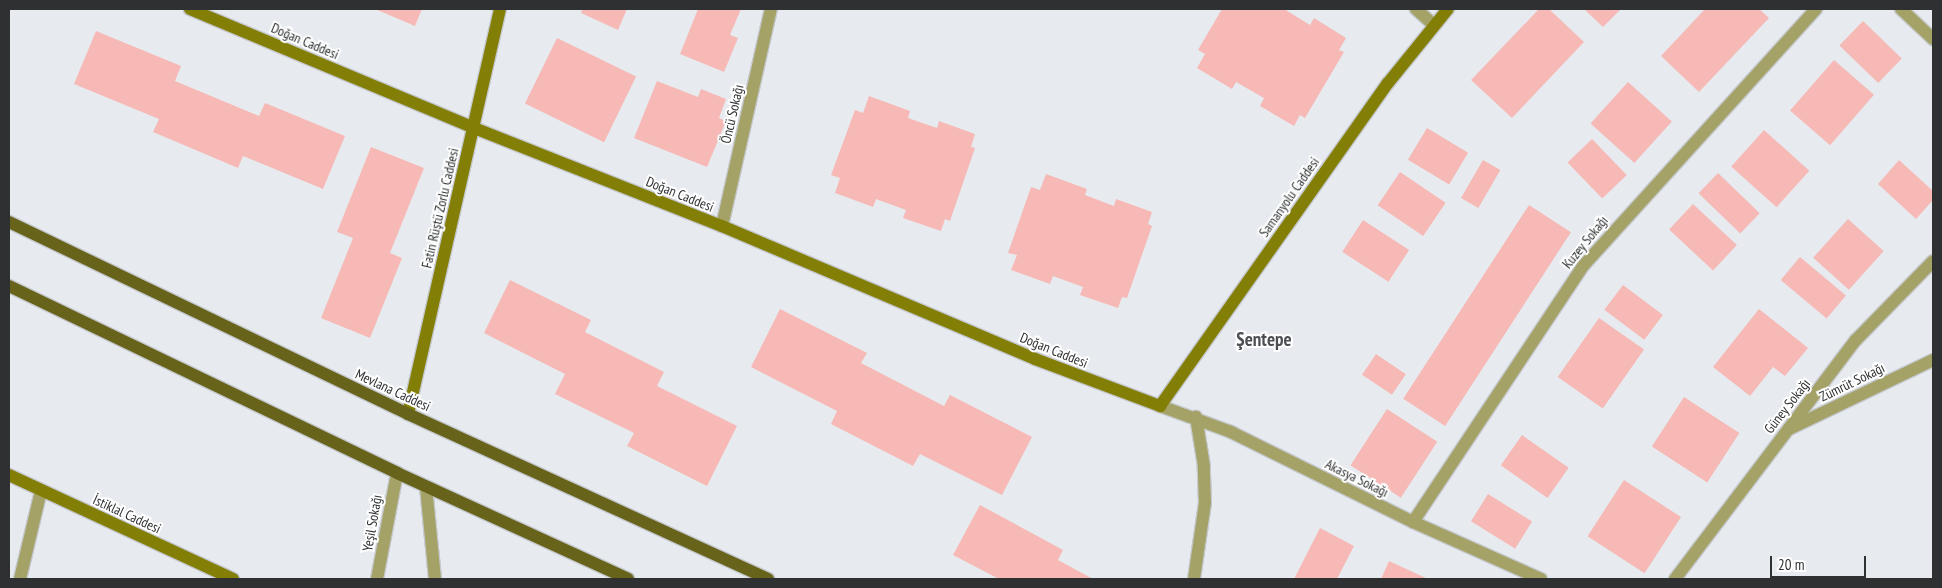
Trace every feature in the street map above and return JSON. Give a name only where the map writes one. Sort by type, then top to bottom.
[{"type":"main road","name":"Mevlana Caddesi","points":[[9,222],[408,414],[768,579]]},
{"type":"main road","points":[[9,286],[426,487],[628,579]]},
{"type":"street","name":"Doğan Caddesi","points":[[190,9],[474,128],[722,226],[1035,359],[1160,406]]},
{"type":"street","name":"Fatin Rüştü Zorlu Caddesi","points":[[408,414],[500,9]]},
{"type":"street","name":"Öncü Sokağı","points":[[722,226],[771,9]]},
{"type":"street","points":[[1416,9],[1434,25]]},
{"type":"street","name":"Samanyolu Caddesi","points":[[1160,406],[1388,83],[1448,9]]},
{"type":"street","name":"Kuzey Sokağı","points":[[1412,522],[1583,266],[1816,9]]},
{"type":"street","points":[[1901,9],[1933,39]]},
{"type":"street","name":"Güney Sokağı","points":[[1675,579],[1856,340],[1933,261]]},
{"type":"street","name":"Zümrüt Sokağı","points":[[1785,432],[1933,360]]},
{"type":"street","name":"Akasya Sokağı","points":[[1160,406],[1196,417],[1412,522],[1541,579]]},
{"type":"street","points":[[1194,579],[1205,503],[1204,466],[1196,417]]},
{"type":"street","name":"Yeşil Sokağı","points":[[378,579],[397,473]]},
{"type":"street","name":"İstiklal Caddesi","points":[[9,476],[233,579]]},
{"type":"street","points":[[426,487],[435,579]]},
{"type":"street","points":[[20,579],[41,490]]},
{"type":"building","points":[[375,9],[422,9],[415,26]]},
{"type":"building","points":[[583,9],[627,9],[618,30],[581,13]]},
{"type":"building","points":[[698,9],[741,9],[730,35],[738,38],[724,72],[680,54]]},
{"type":"building","points":[[1222,9],[1284,9],[1310,25],[1314,18],[1346,38],[1339,50],[1344,52],[1305,118],[1300,115],[1294,126],[1260,106],[1264,98],[1236,82],[1232,89],[1197,68],[1205,54],[1198,50]]},
{"type":"building","points":[[1539,9],[1549,9],[1584,42],[1512,118],[1471,80]]},
{"type":"building","points":[[1584,9],[1621,9],[1603,27]]},
{"type":"building","points":[[1705,9],[1759,9],[1769,18],[1699,92],[1661,56]]},
{"type":"building","points":[[1863,21],[1902,59],[1878,83],[1839,45]]},
{"type":"building","points":[[96,31],[181,66],[175,81],[259,116],[265,103],[345,136],[323,189],[243,156],[238,168],[153,132],[159,119],[74,84]]},
{"type":"building","points":[[557,38],[636,77],[604,142],[525,104]]},
{"type":"building","points":[[1834,60],[1874,95],[1830,145],[1790,111]]},
{"type":"building","points":[[657,81],[698,97],[701,89],[726,99],[719,118],[726,121],[707,167],[634,138]]},
{"type":"building","points":[[1628,82],[1672,121],[1634,163],[1591,124]]},
{"type":"building","points":[[869,96],[910,111],[908,118],[937,128],[939,121],[975,134],[971,147],[975,148],[950,221],[945,219],[941,231],[903,218],[906,210],[876,199],[873,207],[835,193],[840,178],[831,175],[855,110],[863,113]]},
{"type":"building","points":[[1427,128],[1468,153],[1449,184],[1408,160]]},
{"type":"building","points":[[1764,130],[1809,171],[1777,207],[1731,166]]},
{"type":"building","points":[[1592,139],[1627,175],[1602,199],[1568,163]]},
{"type":"building","points":[[371,147],[424,168],[390,253],[402,258],[370,338],[321,318],[353,238],[337,232]]},
{"type":"building","points":[[1483,160],[1500,170],[1478,208],[1461,198]]},
{"type":"building","points":[[1899,160],[1933,191],[1933,200],[1916,219],[1878,184]]},
{"type":"building","points":[[1400,172],[1446,203],[1423,236],[1378,205]]},
{"type":"building","points":[[1718,173],[1760,213],[1740,233],[1699,193]]},
{"type":"building","points":[[1046,174],[1087,189],[1085,195],[1114,206],[1116,199],[1152,212],[1148,224],[1152,226],[1127,298],[1122,297],[1118,308],[1080,295],[1083,287],[1053,276],[1050,284],[1011,270],[1017,255],[1008,253],[1031,187],[1040,190]]},
{"type":"building","points":[[1693,204],[1737,245],[1713,271],[1669,230]]},
{"type":"building","points":[[1529,205],[1571,232],[1445,426],[1403,399]]},
{"type":"building","points":[[1848,219],[1884,251],[1849,290],[1813,258]]},
{"type":"building","points":[[1363,220],[1409,250],[1388,282],[1342,252]]},
{"type":"building","points":[[1800,257],[1846,296],[1827,319],[1781,280]]},
{"type":"building","points":[[510,280],[591,320],[585,332],[664,372],[657,386],[737,426],[707,486],[627,446],[634,433],[555,394],[565,374],[484,333]]},
{"type":"building","points":[[1623,285],[1663,315],[1644,340],[1604,310]]},
{"type":"building","points":[[780,309],[867,353],[861,363],[944,406],[950,395],[1032,437],[1002,495],[920,454],[913,466],[831,424],[837,411],[751,367]]},
{"type":"building","points":[[1759,309],[1808,348],[1785,376],[1773,367],[1750,396],[1713,367]]},
{"type":"building","points":[[1599,318],[1644,350],[1603,409],[1558,377]]},
{"type":"building","points":[[1376,354],[1406,374],[1392,395],[1362,375]]},
{"type":"building","points":[[1684,397],[1739,433],[1707,482],[1652,446]]},
{"type":"building","points":[[1387,409],[1437,442],[1401,498],[1351,465]]},
{"type":"building","points":[[1522,435],[1569,468],[1547,498],[1501,465]]},
{"type":"building","points":[[1624,480],[1681,517],[1645,573],[1588,536]]},
{"type":"building","points":[[1488,494],[1532,522],[1515,549],[1471,521]]},
{"type":"building","points":[[980,505],[1063,550],[1058,560],[1093,579],[999,579],[953,555]]},
{"type":"building","points":[[1320,528],[1354,546],[1337,579],[1294,579]]},
{"type":"building","points":[[1389,561],[1428,579],[1381,579]]},
{"type":"district","name":"Şentepe","points":[[1264,340]]}]
